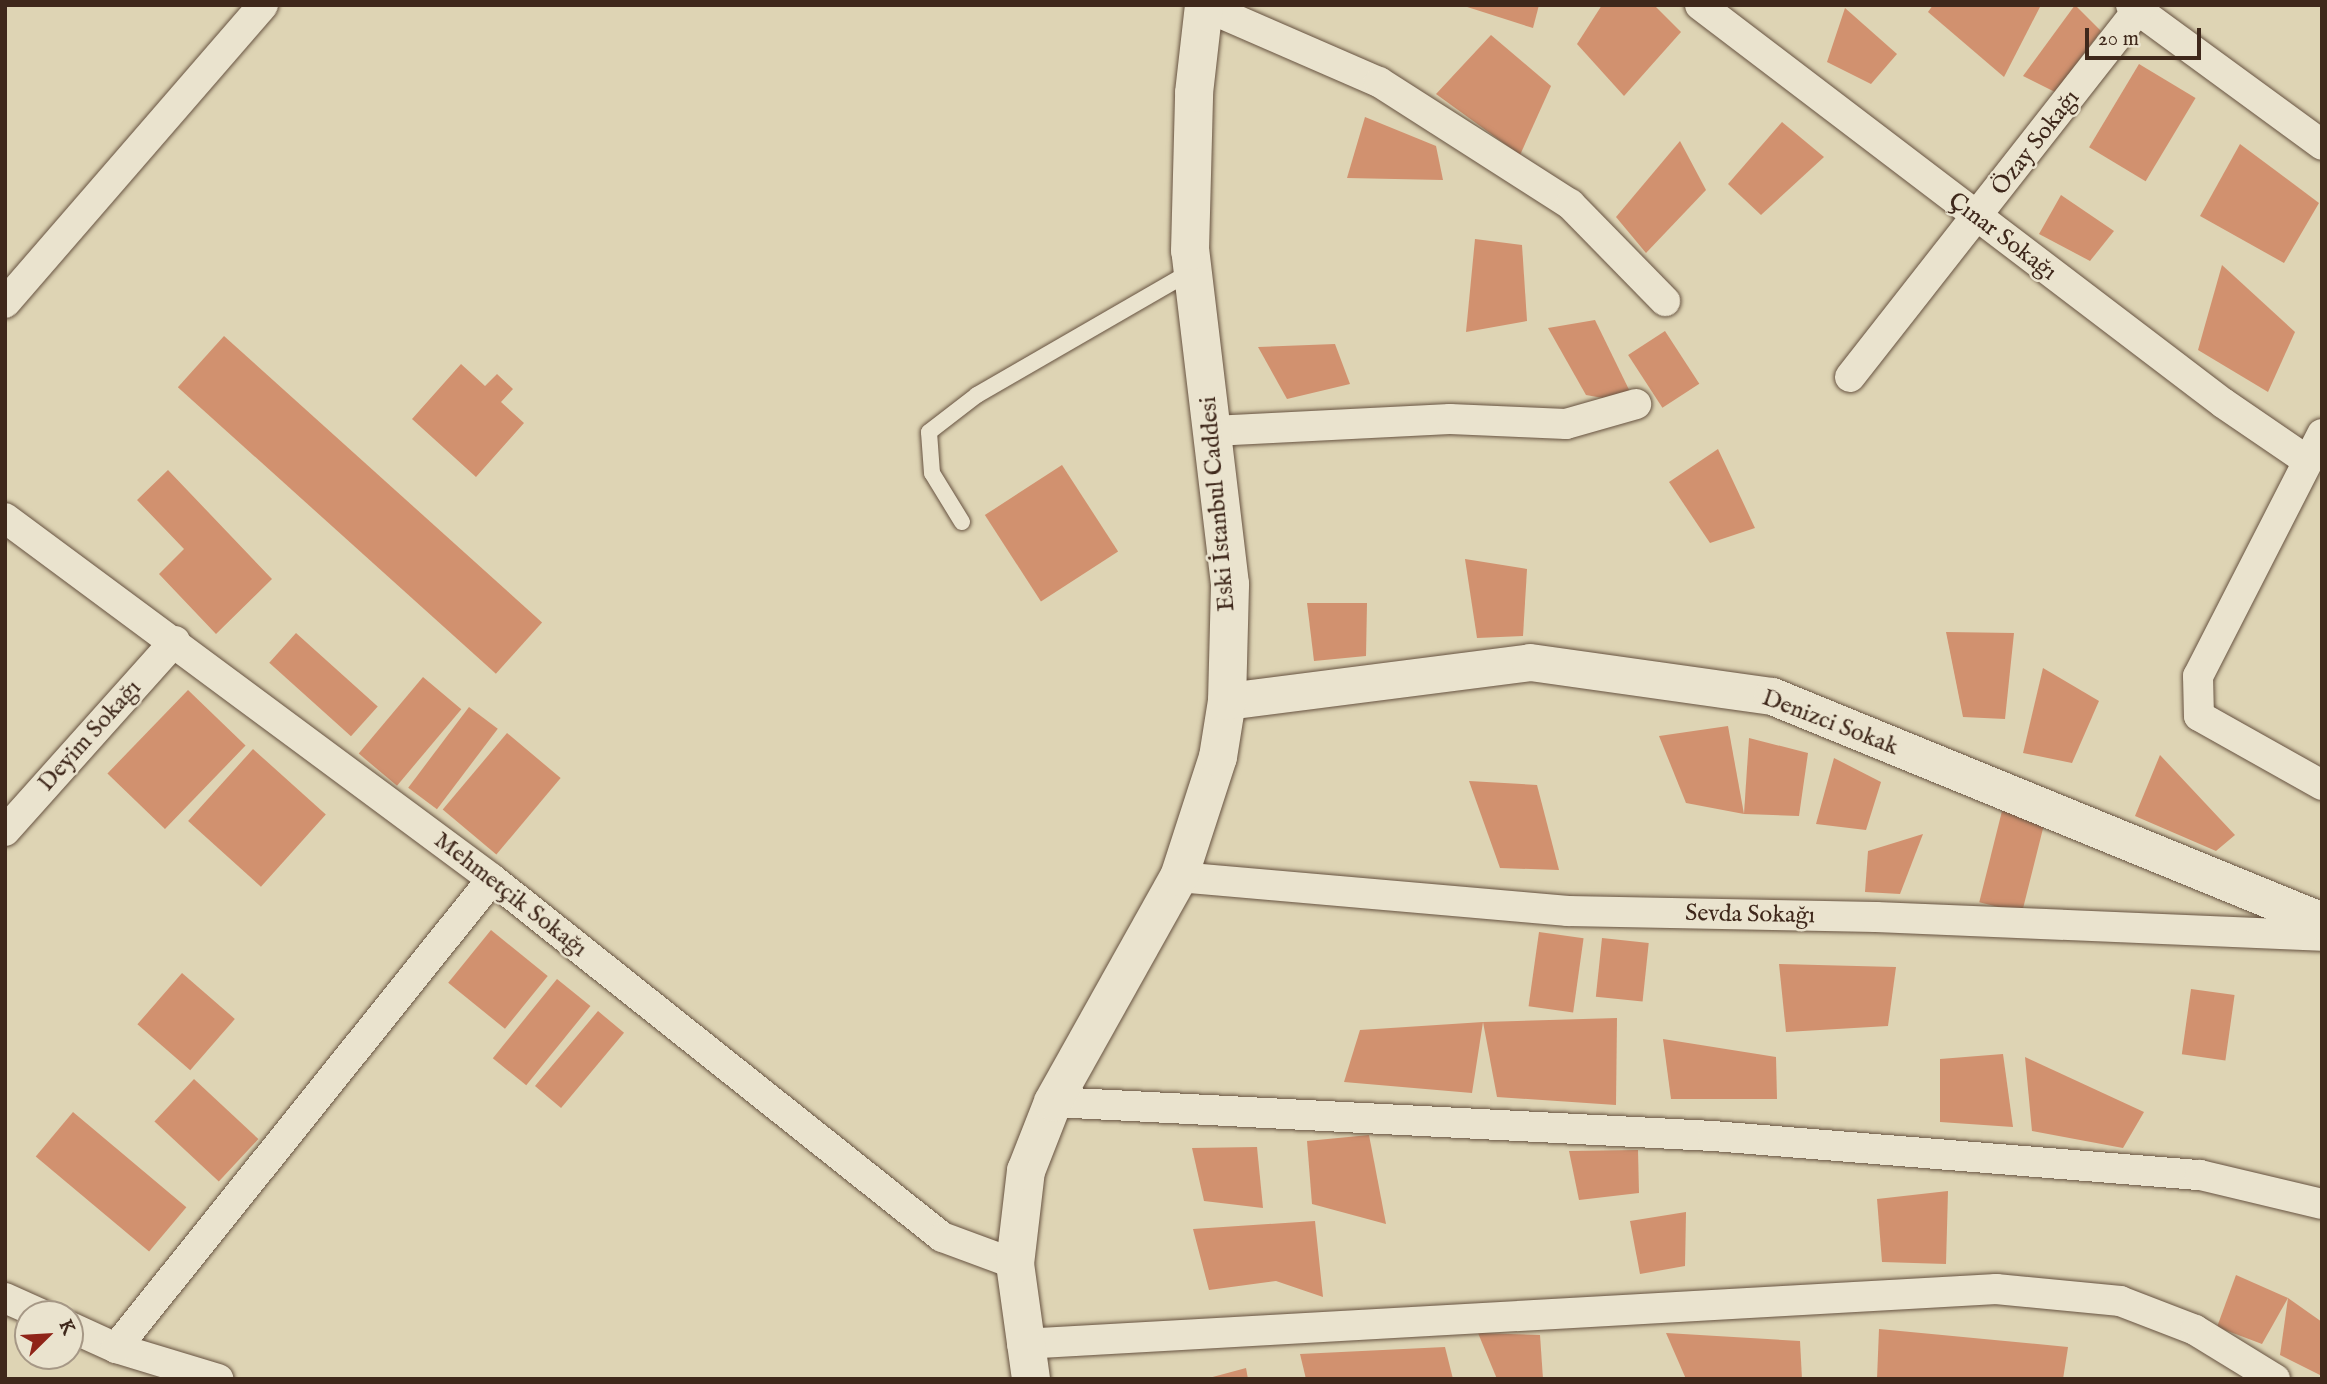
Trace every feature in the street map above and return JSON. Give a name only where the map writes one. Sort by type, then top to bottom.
[{"type":"main road","name":"Eski İstanbul Caddesi","points":[[1026,1361],[1015,1264],[1026,1171],[1053,1102],[1179,877],[1218,757],[1227,701],[1230,584],[1193,271],[1194,93],[1204,6]]},
{"type":"street","points":[[5,303],[264,5]]},
{"type":"street","name":"Çınar Sokağı","points":[[1700,5],[2311,470]]},
{"type":"street","points":[[1204,6],[1379,82],[1570,204],[1665,301]]},
{"type":"street","points":[[2137,7],[2322,145]]},
{"type":"street","name":"Özay Sokağı","points":[[1850,377],[1977,218],[2137,7]]},
{"type":"street","points":[[1213,431],[1450,419],[1566,424],[1636,404]]},
{"type":"street","points":[[2322,434],[2311,470],[2198,676],[2199,716],[2322,785]]},
{"type":"street","name":"Mehmetçik Sokağı","points":[[5,518],[175,641],[492,879],[942,1237],[1015,1264]]},
{"type":"street","name":"Deyim Sokağı","points":[[5,831],[175,641]]},
{"type":"street","name":"Denizci Sokak","points":[[1227,701],[1530,662],[1772,696],[2322,921]]},
{"type":"street","name":"Sevda Sokağı","points":[[1179,877],[1568,911],[1875,917],[2322,936]]},
{"type":"street","points":[[116,1348],[492,879]]},
{"type":"street","points":[[1053,1102],[1713,1136],[2200,1175],[2322,1204]]},
{"type":"street","points":[[1026,1361],[1996,1289],[2120,1301],[2195,1330],[2275,1379]]},
{"type":"street","points":[[84,1333],[116,1348],[218,1379]]},
{"type":"lane","points":[[962,522],[932,473],[929,432],[977,396],[1193,271]]},
{"type":"building","points":[[1461,5],[1539,5],[1533,28]]},
{"type":"building","points":[[1602,5],[1654,5],[1681,32],[1624,96],[1577,44]]},
{"type":"building","points":[[1933,5],[2041,5],[2004,77],[1928,12]]},
{"type":"building","points":[[2075,5],[2101,31],[2055,92],[2023,76]]},
{"type":"building","points":[[1845,8],[1897,54],[1871,84],[1827,62]]},
{"type":"building","points":[[1491,35],[1551,86],[1520,155],[1436,94]]},
{"type":"building","points":[[2139,64],[2196,98],[2146,181],[2089,147]]},
{"type":"building","points":[[1365,117],[1436,146],[1443,180],[1347,178]]},
{"type":"building","points":[[1782,122],[1824,157],[1761,215],[1728,184]]},
{"type":"building","points":[[1680,141],[1706,190],[1646,253],[1616,217]]},
{"type":"building","points":[[2240,144],[2319,203],[2284,263],[2200,216]]},
{"type":"building","points":[[2061,195],[2114,231],[2090,261],[2039,234]]},
{"type":"building","points":[[1475,239],[1522,245],[1527,321],[1466,332]]},
{"type":"building","points":[[2222,265],[2295,332],[2268,392],[2198,350]]},
{"type":"building","points":[[1595,320],[1636,404],[1586,395],[1548,328]]},
{"type":"building","points":[[1665,331],[1699,384],[1662,408],[1628,355]]},
{"type":"building","points":[[224,336],[542,622],[496,674],[178,387]]},
{"type":"building","points":[[1335,344],[1350,384],[1287,399],[1258,347]]},
{"type":"building","points":[[461,364],[485,386],[497,374],[513,389],[501,402],[524,423],[476,477],[412,419]]},
{"type":"building","points":[[1718,449],[1755,528],[1710,543],[1669,482]]},
{"type":"building","points":[[1062,465],[1118,551],[1041,601],[985,515]]},
{"type":"building","points":[[168,470],[272,579],[216,634],[159,574],[184,549],[137,500]]},
{"type":"building","points":[[1465,559],[1527,569],[1523,636],[1477,638]]},
{"type":"building","points":[[1307,603],[1367,603],[1366,656],[1314,661]]},
{"type":"building","points":[[1946,632],[2014,633],[2005,719],[1963,717]]},
{"type":"building","points":[[296,633],[378,707],[351,736],[269,663]]},
{"type":"building","points":[[2043,668],[2099,701],[2072,763],[2023,753]]},
{"type":"building","points":[[423,677],[461,709],[397,786],[359,754]]},
{"type":"building","points":[[188,690],[246,746],[165,829],[107,773]]},
{"type":"building","points":[[469,707],[498,729],[437,809],[408,788]]},
{"type":"building","points":[[1728,726],[1744,814],[1686,803],[1659,736]]},
{"type":"building","points":[[507,733],[561,778],[496,855],[443,810]]},
{"type":"building","points":[[1749,738],[1808,753],[1799,816],[1744,814]]},
{"type":"building","points":[[253,749],[326,815],[261,887],[188,821]]},
{"type":"building","points":[[2160,755],[2235,835],[2216,851],[2135,816]]},
{"type":"building","points":[[1834,758],[1881,782],[1866,830],[1816,824]]},
{"type":"building","points":[[1469,781],[1537,785],[1559,870],[1500,868]]},
{"type":"building","points":[[2002,811],[2045,822],[2022,913],[1979,902]]},
{"type":"building","points":[[1923,834],[1900,894],[1865,892],[1868,851]]},
{"type":"building","points":[[491,930],[548,976],[505,1029],[448,983]]},
{"type":"building","points":[[1539,932],[1584,938],[1573,1013],[1529,1006]]},
{"type":"building","points":[[1602,938],[1649,943],[1643,1002],[1596,997]]},
{"type":"building","points":[[1779,964],[1896,967],[1888,1026],[1786,1032]]},
{"type":"building","points":[[182,973],[235,1019],[190,1070],[137,1024]]},
{"type":"building","points":[[557,979],[590,1006],[526,1085],[493,1058]]},
{"type":"building","points":[[2191,989],[2235,995],[2225,1060],[2182,1054]]},
{"type":"building","points":[[598,1011],[624,1033],[561,1108],[535,1086]]},
{"type":"building","points":[[1617,1018],[1616,1105],[1497,1097],[1483,1022]]},
{"type":"building","points":[[1483,1022],[1472,1093],[1344,1082],[1360,1030]]},
{"type":"building","points":[[1663,1039],[1776,1057],[1777,1099],[1671,1099]]},
{"type":"building","points":[[2003,1054],[2013,1127],[1940,1122],[1940,1059]]},
{"type":"building","points":[[2025,1057],[2144,1112],[2123,1148],[2032,1131]]},
{"type":"building","points":[[194,1079],[258,1139],[219,1181],[154,1121]]},
{"type":"building","points":[[73,1112],[186,1207],[149,1252],[36,1156]]},
{"type":"building","points":[[1369,1135],[1386,1224],[1312,1204],[1307,1141]]},
{"type":"building","points":[[1257,1147],[1263,1208],[1204,1201],[1192,1148]]},
{"type":"building","points":[[1638,1150],[1639,1193],[1579,1200],[1569,1151]]},
{"type":"building","points":[[1948,1191],[1946,1264],[1882,1262],[1877,1199]]},
{"type":"building","points":[[1686,1212],[1685,1266],[1640,1274],[1630,1221]]},
{"type":"building","points":[[1315,1221],[1323,1297],[1276,1281],[1209,1290],[1193,1229]]},
{"type":"building","points":[[2236,1275],[2288,1298],[2262,1344],[2217,1327]]},
{"type":"building","points":[[2288,1298],[2322,1322],[2322,1376],[2280,1355]]},
{"type":"building","points":[[1879,1329],[2068,1347],[2063,1379],[1877,1379]]},
{"type":"building","points":[[1478,1333],[1540,1335],[1543,1379],[1497,1379]]},
{"type":"building","points":[[1666,1333],[1800,1341],[1802,1379],[1686,1379]]},
{"type":"building","points":[[1445,1347],[1453,1379],[1306,1379],[1300,1354]]},
{"type":"building","points":[[1246,1368],[1248,1379],[1209,1379],[1209,1378]]}]
